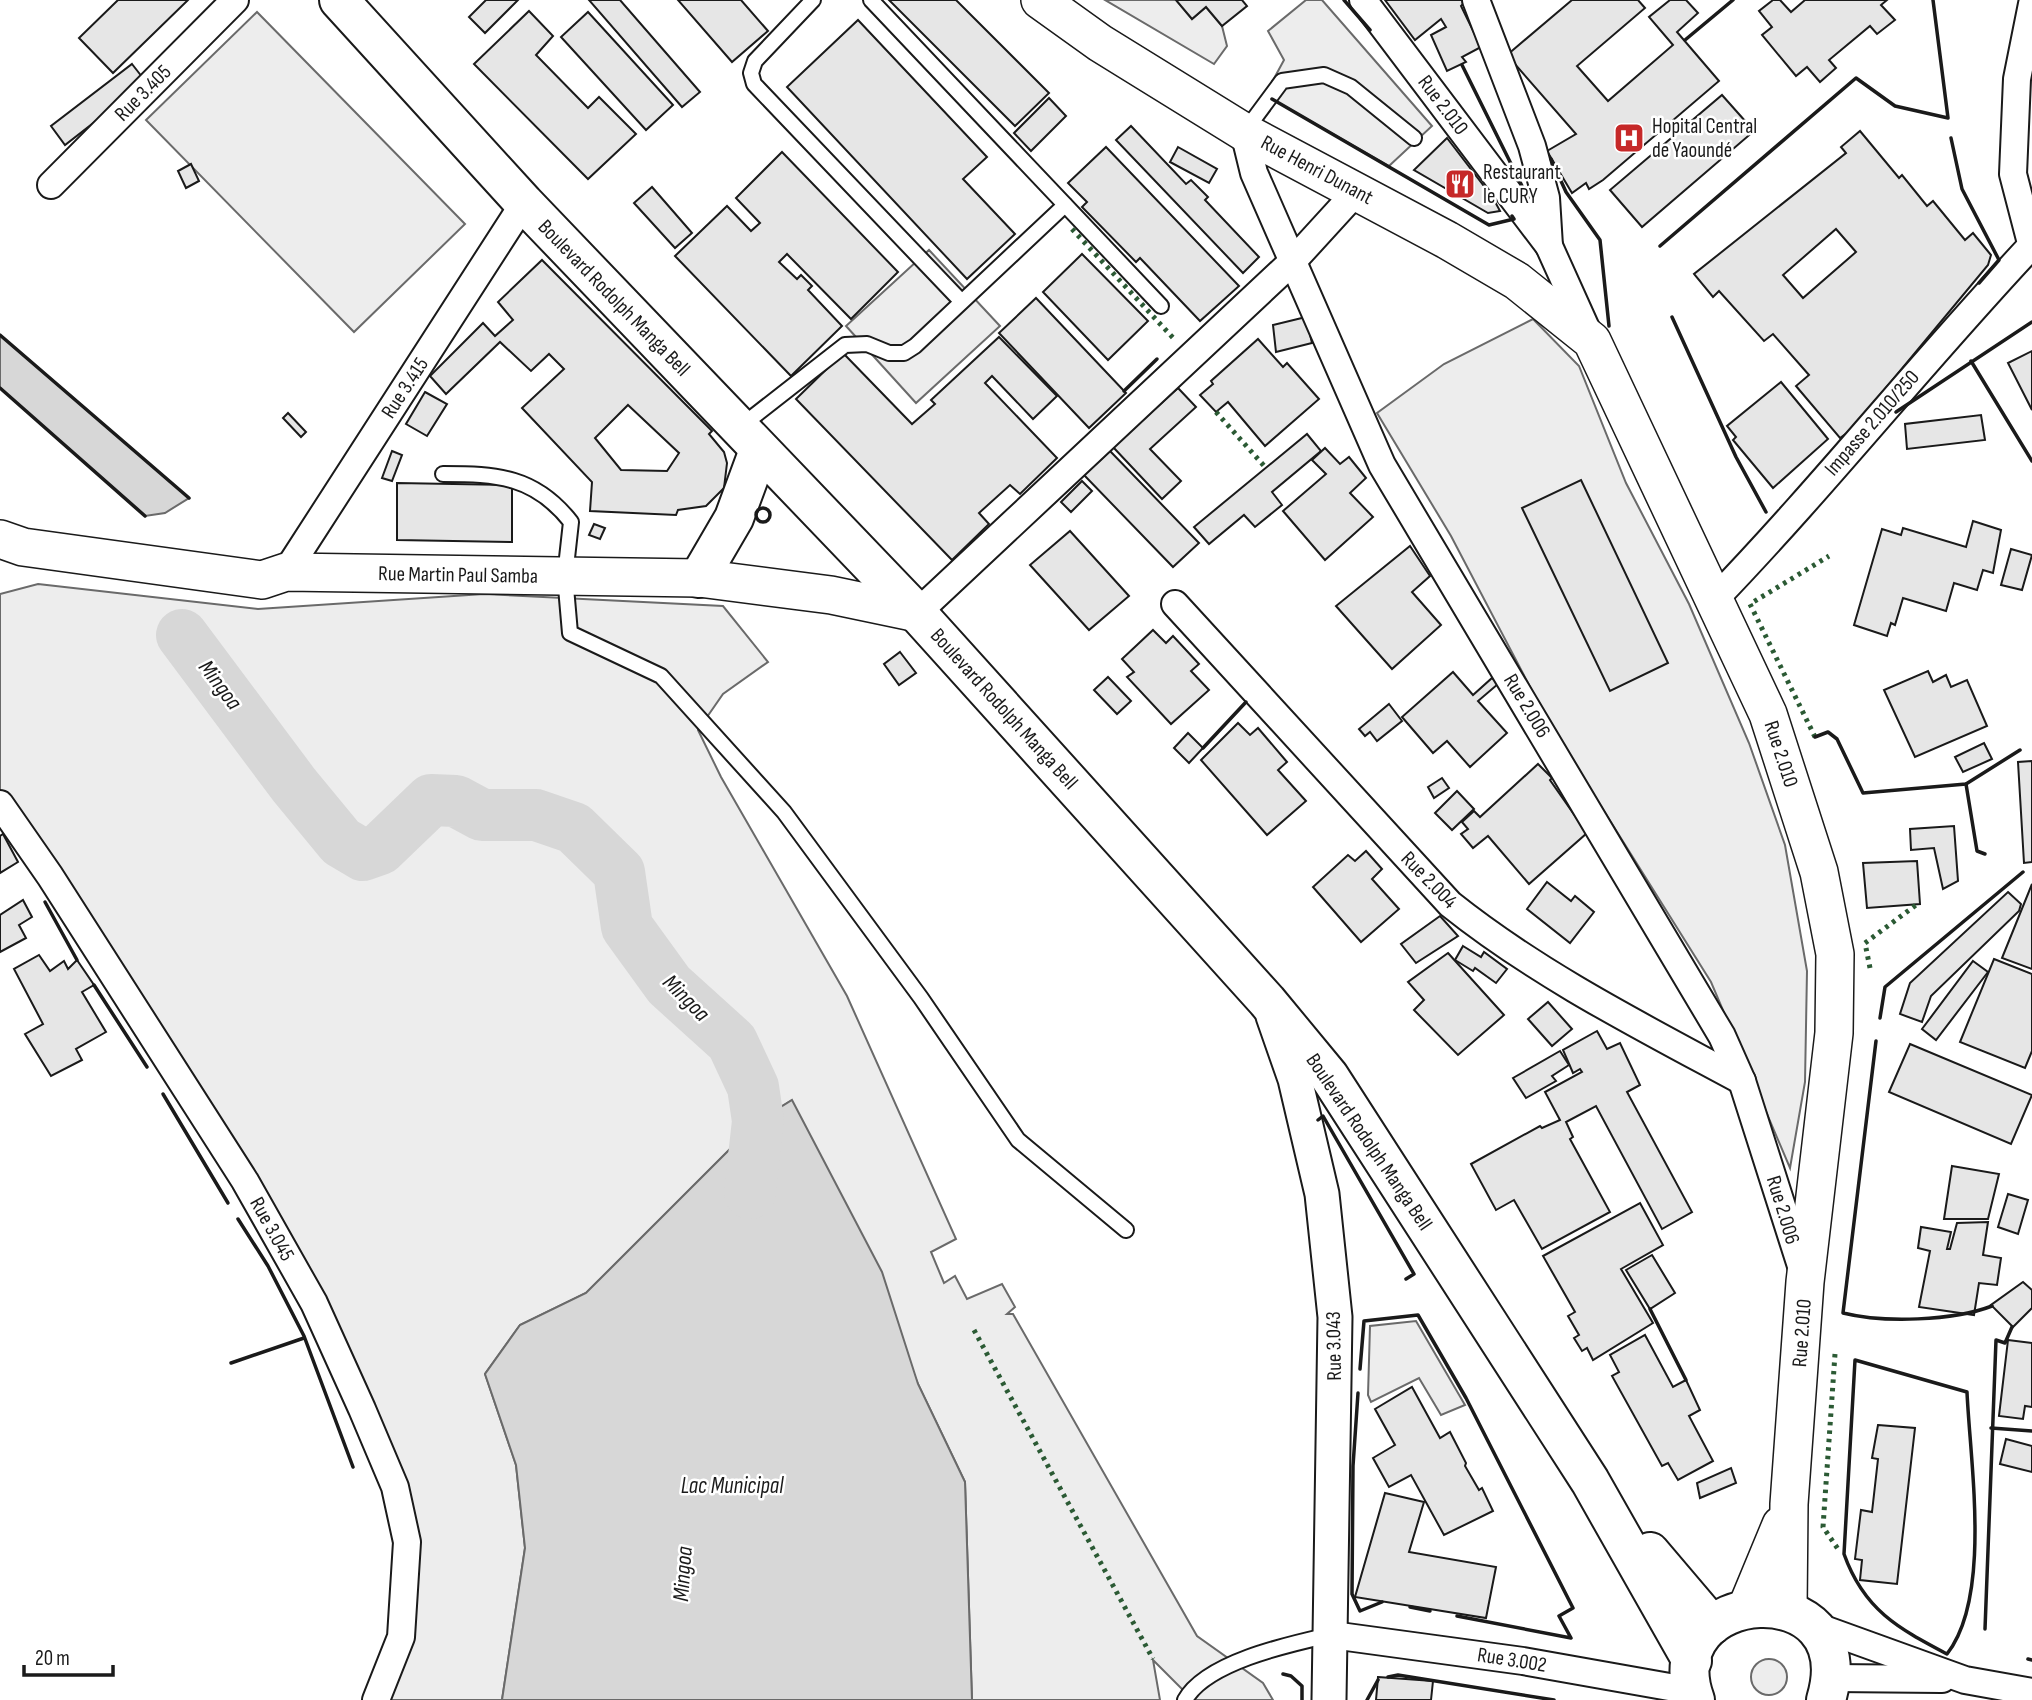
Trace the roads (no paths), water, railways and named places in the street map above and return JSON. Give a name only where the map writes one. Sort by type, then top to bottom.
[{"type":"main road","name":"Boulevard Rodolph Manga Bell","points":[[339,0],[524,203],[917,613],[1267,1001],[1329,1076],[1590,1482]]},
{"type":"main road","name":"Rue Henri Dunant","points":[[1040,0],[1100,43],[1244,132],[1357,191],[1517,281],[1592,341]]},
{"type":"main road","name":"Rue 2.010","points":[[1592,341],[1768,714],[1819,872],[1835,954],[1833,1033],[1805,1282],[1789,1504],[1799,1618]]},
{"type":"main road","points":[[699,578],[734,519],[749,439]]},
{"type":"main road","name":"Rue Martin Paul Samba","points":[[12,543],[173,566],[220,576],[262,580],[286,572],[699,578],[831,595],[917,613]]},
{"type":"main road","points":[[1590,1482],[1712,1625]]},
{"type":"main road","points":[[1590,1482],[1693,1684]]},
{"type":"main road","points":[[1747,1607],[1789,1504]]},
{"type":"main road","points":[[1693,1684],[1696,1648],[1712,1625],[1728,1614],[1747,1607],[1768,1606],[1799,1618],[1827,1649],[1830,1689]]},
{"type":"street","name":"Rue 3.405","points":[[51,185],[235,0]]},
{"type":"street","name":"Rue 2.010","points":[[1363,0],[1549,246],[1592,341]]},
{"type":"street","points":[[1476,0],[1532,146],[1546,198],[1549,246]]},
{"type":"street","points":[[2032,4],[2017,79],[2013,174],[2032,247]]},
{"type":"street","name":"Rue 2.006","points":[[1244,132],[1254,173],[1382,465],[1722,1036],[1742,1082],[1805,1282]]},
{"type":"street","points":[[917,613],[1293,261],[1357,191]]},
{"type":"street","name":"Rue 3.415","points":[[286,572],[524,203]]},
{"type":"street","name":"Impasse 2.010/250","points":[[1713,601],[1785,527],[1891,400],[2032,247]]},
{"type":"street","name":"Rue 2.004","points":[[1175,604],[1450,904],[1491,937],[1588,997],[1742,1082]]},
{"type":"street","name":"Rue 3.045","points":[[0,804],[50,876],[245,1181],[314,1303],[395,1487],[407,1542],[401,1637],[376,1700]]},
{"type":"street","name":"Rue 3.043","points":[[1267,1001],[1284,1039],[1322,1194],[1335,1317],[1329,1700]]},
{"type":"street","points":[[1799,1618],[1965,1680],[2032,1692]]},
{"type":"street","name":"Rue 3.002","points":[[1332,1635],[1693,1684]]},
{"type":"street","points":[[1830,1689],[1965,1680]]},
{"type":"lane","points":[[813,0],[755,61],[751,73],[754,84],[960,300]]},
{"type":"lane","points":[[871,0],[1161,306]]},
{"type":"lane","points":[[1244,132],[1282,81],[1324,75],[1351,87],[1414,138]]},
{"type":"lane","points":[[749,439],[845,345],[854,342],[889,353],[904,353],[1065,205]]},
{"type":"lane","points":[[443,474],[487,474],[519,480],[555,500],[571,522],[565,576],[570,633],[661,676],[784,812],[921,998],[1017,1140],[1126,1230]]},
{"type":"lane","points":[[1185,1700],[1191,1688],[1222,1669],[1295,1643],[1332,1635]]},
{"type":"water","points":[[0,335],[189,498],[165,513],[145,516],[0,388]]},
{"type":"water","name":"Lac Municipal","points":[[792,1100],[882,1272],[918,1384],[965,1482],[972,1700],[502,1700],[525,1548],[516,1465],[485,1374],[520,1325],[586,1293],[758,1121]]},
{"type":"waterway","name":"Mingoa","points":[[182,635],[294,785],[341,842],[363,855],[380,849],[431,800],[456,801],[482,815],[536,815],[574,828],[619,872],[627,927],[669,985],[732,1042],[753,1087],[758,1121],[750,1193]]},
{"type":"place","name":"Hopital Central de Yaoundé","points":[[1629,138]]},
{"type":"place","name":"Restaurant le CURY","points":[[1460,184]]}]
